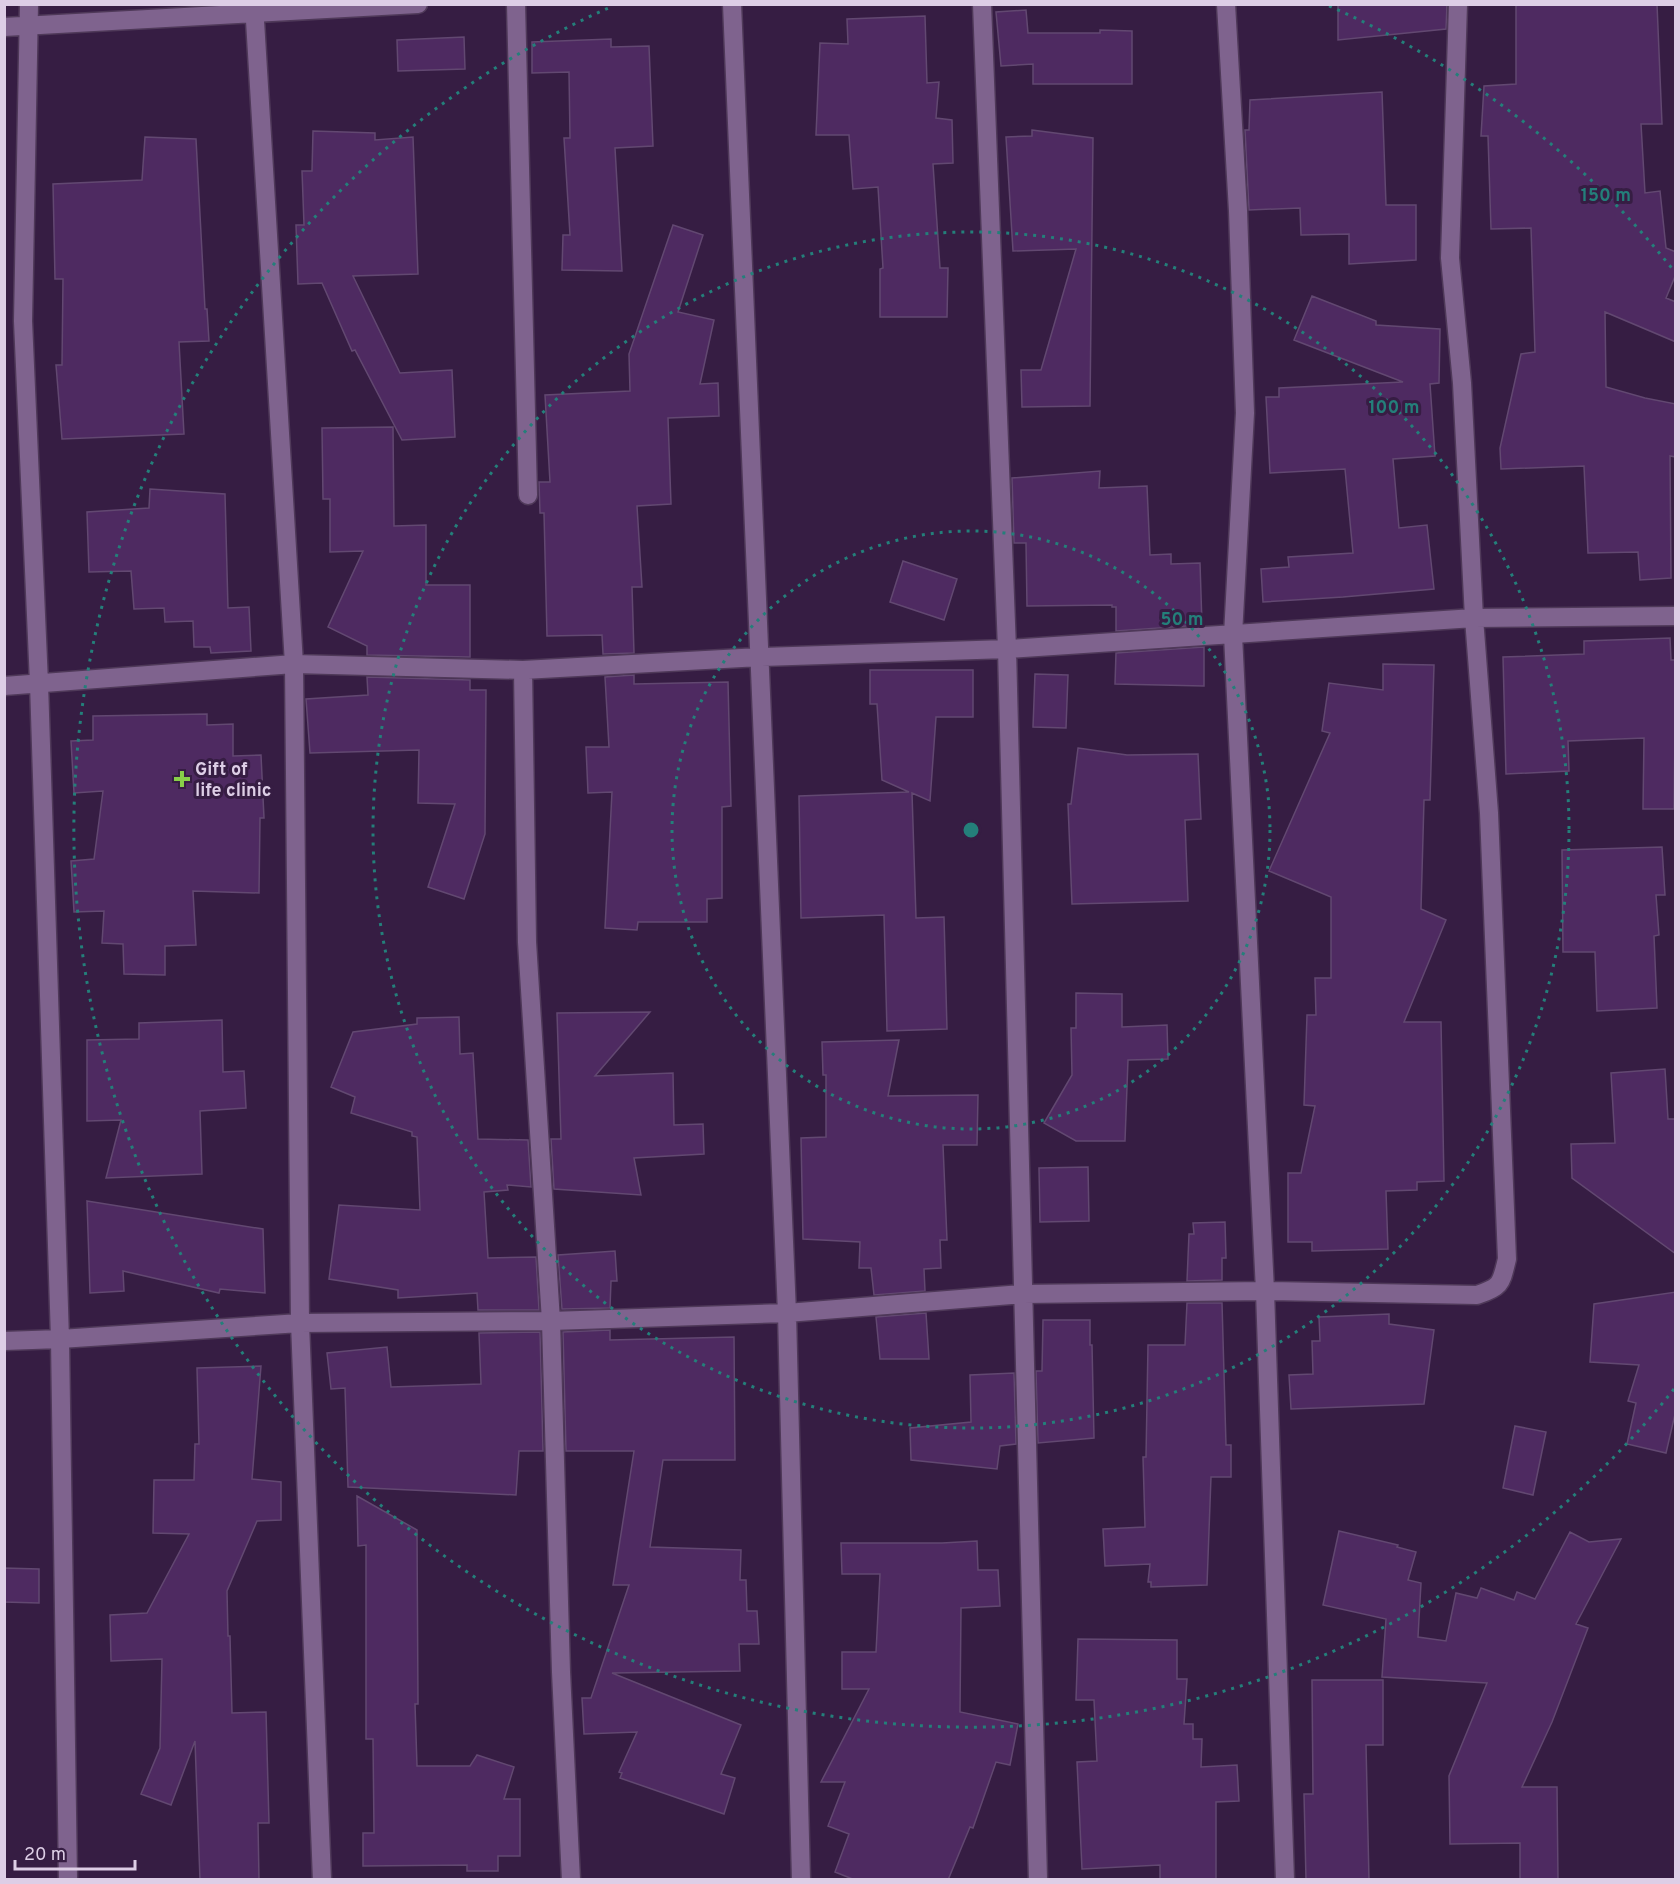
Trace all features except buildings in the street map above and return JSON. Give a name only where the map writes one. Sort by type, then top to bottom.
[{"type":"street","points":[[29,4],[23,321],[39,683],[60,1339],[68,1880]]},
{"type":"street","points":[[4,27],[30,27],[254,9],[418,4]]},
{"type":"street","points":[[516,4],[528,495]]},
{"type":"street","points":[[732,4],[787,1313],[801,1880]]},
{"type":"street","points":[[982,4],[1006,649],[1038,1880]]},
{"type":"street","points":[[1226,4],[1238,212],[1245,412],[1233,635],[1265,1291],[1285,1880]]},
{"type":"street","points":[[4,1341],[300,1323],[551,1321],[787,1313],[1023,1294],[1265,1291],[1477,1294],[1494,1289],[1502,1279],[1507,1259],[1490,837],[1474,618],[1462,383],[1450,258],[1458,4]]},
{"type":"street","points":[[254,9],[294,664],[300,1323],[322,1880]]},
{"type":"street","points":[[4,686],[294,664],[523,670],[760,657],[1006,649],[1474,618],[1676,616]]},
{"type":"street","points":[[523,670],[527,942],[551,1321],[561,1672],[571,1880]]},
{"type":"place","name":"Gift of life clinic","points":[[182,779]]}]
